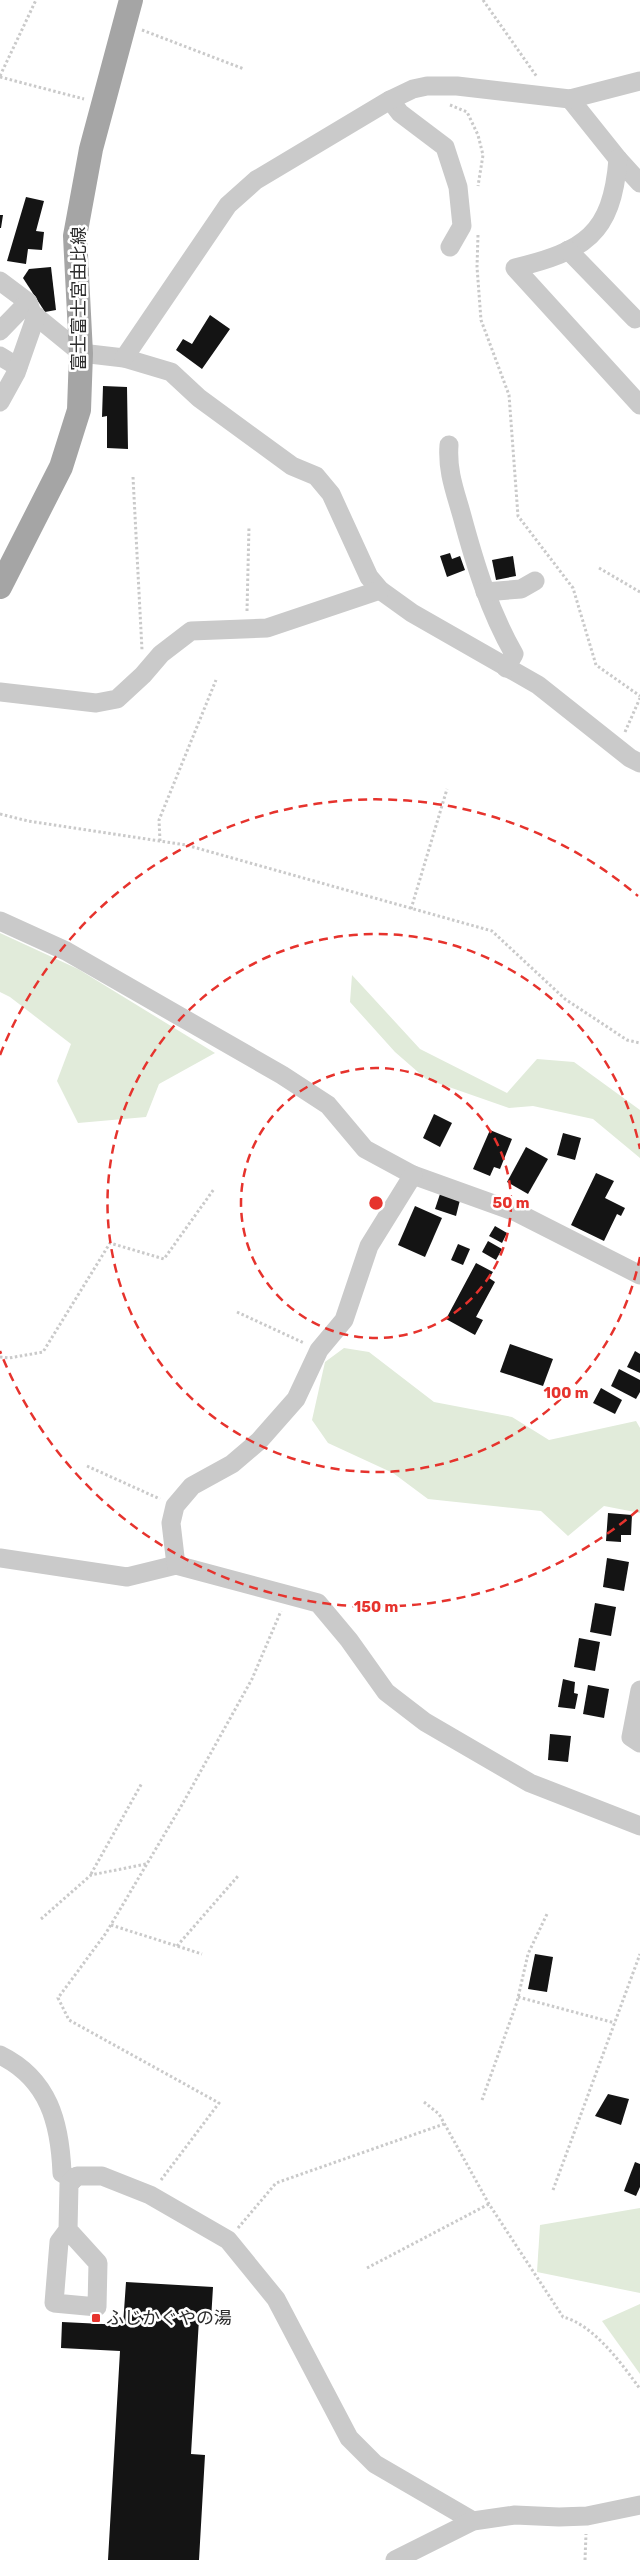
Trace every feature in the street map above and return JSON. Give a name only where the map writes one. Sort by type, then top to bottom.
[{"type":"main road","name":"富士富士宮由比線","points":[[0,587],[61,467],[78,410],[81,353],[75,236],[91,149],[131,0]]},
{"type":"street","points":[[124,358],[228,205],[256,180],[390,100],[413,89],[427,86],[458,86],[570,100],[640,81]]},
{"type":"street","points":[[390,100],[400,113],[445,147],[458,187],[462,226],[450,247]]},
{"type":"street","points":[[570,100],[618,159],[640,182]]},
{"type":"street","points":[[618,159],[610,206],[602,224],[582,242],[555,258],[515,268],[640,405]]},
{"type":"street","points":[[568,250],[635,320]]},
{"type":"street","points":[[0,281],[81,353],[124,358],[171,372],[199,398],[292,466],[316,476],[330,494],[369,577],[380,590],[412,613],[538,685],[618,749],[640,763]]},
{"type":"street","points":[[0,331],[32,309]]},
{"type":"street","points":[[0,402],[18,367],[32,309]]},
{"type":"street","points":[[0,356],[18,367]]},
{"type":"street","points":[[449,445],[448,465],[473,560],[497,624],[514,654],[506,668]]},
{"type":"street","points":[[485,592],[521,589],[535,581]]},
{"type":"street","points":[[0,692],[96,703],[117,699],[143,675],[161,654],[191,631],[246,627],[267,628],[380,590]]},
{"type":"street","points":[[0,921],[66,951],[282,1075],[328,1105],[365,1149],[413,1175],[516,1212],[640,1275]]},
{"type":"street","points":[[176,1565],[171,1523],[175,1506],[192,1486],[232,1464],[259,1441],[296,1399],[319,1350],[344,1320],[370,1246],[413,1175]]},
{"type":"street","points":[[0,1558],[127,1577],[176,1565],[318,1604],[349,1640],[386,1692],[425,1722],[530,1783],[640,1826]]},
{"type":"street","points":[[640,1690],[631,1737],[640,1743]]},
{"type":"street","points":[[0,2055],[20,2068],[35,2082],[46,2099],[59,2129],[62,2173],[73,2180]]},
{"type":"street","points":[[68,2230],[69,2184],[77,2176],[102,2176],[150,2194],[228,2240],[276,2299],[349,2438],[375,2464],[473,2521]]},
{"type":"street","points":[[395,2560],[473,2521],[515,2515],[586,2516],[640,2505]]},
{"type":"path","points":[[36,0],[0,77],[103,104]]},
{"type":"path","points":[[483,0],[550,97]]},
{"type":"path","points":[[125,24],[244,69]]},
{"type":"path","points":[[448,104],[467,112],[478,135],[483,155],[477,181],[478,191]]},
{"type":"path","points":[[479,229],[477,267],[481,320],[509,395],[518,516],[573,588],[596,665],[640,697],[618,749]]},
{"type":"path","points":[[133,477],[143,675]]},
{"type":"path","points":[[246,627],[249,526]]},
{"type":"path","points":[[599,568],[640,592]]},
{"type":"path","points":[[160,841],[159,820],[216,680]]},
{"type":"path","points":[[411,908],[447,789]]},
{"type":"path","points":[[0,814],[28,821],[186,846],[492,932],[565,999],[627,1040],[640,1043]]},
{"type":"path","points":[[0,1357],[9,1358],[43,1352],[110,1243],[164,1259],[214,1189]]},
{"type":"path","points":[[237,1312],[319,1350]]},
{"type":"path","points":[[87,1466],[175,1506]]},
{"type":"path","points":[[150,2194],[219,2103],[69,2020],[58,1998],[111,1925],[147,1864],[252,1679],[288,1596]]},
{"type":"path","points":[[41,1919],[91,1875],[142,1783]]},
{"type":"path","points":[[91,1875],[147,1864]]},
{"type":"path","points":[[177,1946],[238,1876]]},
{"type":"path","points":[[482,2100],[518,1997],[528,1954],[547,1914]]},
{"type":"path","points":[[111,1925],[202,1954]]},
{"type":"path","points":[[553,2190],[640,1954]]},
{"type":"path","points":[[518,1997],[615,2023]]},
{"type":"path","points":[[424,2102],[438,2114],[489,2204],[563,2317],[577,2320],[621,2362],[640,2389]]},
{"type":"path","points":[[228,2240],[276,2183],[444,2124]]},
{"type":"path","points":[[367,2268],[489,2204]]},
{"type":"path","points":[[585,2560],[586,2516]]},
{"type":"green space","points":[[0,933],[78,969],[215,1053],[159,1084],[146,1117],[78,1123],[57,1081],[71,1044],[10,997],[0,992]]},
{"type":"green space","points":[[352,975],[420,1049],[507,1093],[537,1059],[574,1062],[640,1110],[640,1158],[593,1119],[533,1106],[509,1108],[426,1079],[395,1052],[350,1002]]},
{"type":"green space","points":[[344,1348],[369,1352],[434,1402],[512,1417],[549,1440],[636,1421],[640,1428],[640,1513],[604,1506],[568,1536],[541,1511],[428,1499],[393,1473],[328,1443],[312,1420],[325,1362]]},
{"type":"green space","points":[[640,2208],[640,2293],[537,2272],[540,2225]]},
{"type":"green space","points":[[640,2304],[640,2374],[602,2321]]},
{"type":"building","points":[[26,197],[44,201],[36,231],[44,232],[42,250],[28,249],[26,264],[7,261]]},
{"type":"building","points":[[0,215],[3,215],[1,228],[0,228]]},
{"type":"building","points":[[51,267],[56,310],[45,312],[23,278],[29,269]]},
{"type":"building","points":[[210,315],[230,329],[202,369],[176,350],[183,339],[192,344]]},
{"type":"building","points":[[103,386],[127,387],[128,449],[107,448],[107,416],[102,417]]},
{"type":"building","points":[[450,553],[452,559],[460,556],[465,570],[447,577],[440,556]]},
{"type":"building","points":[[513,556],[516,576],[496,580],[492,560]]},
{"type":"building","points":[[434,1114],[452,1123],[440,1147],[423,1138]]},
{"type":"building","points":[[490,1130],[512,1139],[500,1169],[494,1167],[490,1176],[473,1169]]},
{"type":"building","points":[[563,1133],[581,1138],[575,1160],[557,1155]]},
{"type":"building","points":[[526,1147],[548,1159],[528,1194],[507,1182]]},
{"type":"building","points":[[596,1173],[614,1181],[605,1198],[625,1208],[621,1216],[617,1214],[604,1241],[571,1225]]},
{"type":"building","points":[[440,1194],[460,1200],[456,1216],[435,1209]]},
{"type":"building","points":[[415,1206],[442,1218],[425,1257],[398,1245]]},
{"type":"building","points":[[495,1226],[507,1233],[502,1243],[489,1236]]},
{"type":"building","points":[[488,1241],[502,1249],[496,1260],[482,1252]]},
{"type":"building","points":[[458,1244],[470,1249],[463,1265],[451,1260]]},
{"type":"building","points":[[476,1263],[493,1272],[489,1278],[495,1282],[476,1317],[483,1320],[475,1335],[446,1319]]},
{"type":"building","points":[[510,1344],[553,1359],[543,1386],[500,1372]]},
{"type":"building","points":[[635,1351],[640,1354],[640,1373],[627,1367]]},
{"type":"building","points":[[619,1369],[640,1380],[640,1392],[636,1399],[611,1386]]},
{"type":"building","points":[[601,1388],[622,1400],[615,1414],[593,1403]]},
{"type":"building","points":[[608,1513],[632,1515],[631,1535],[621,1535],[621,1542],[606,1541]]},
{"type":"building","points":[[607,1558],[629,1562],[624,1591],[603,1587]]},
{"type":"building","points":[[595,1603],[616,1607],[611,1636],[590,1632]]},
{"type":"building","points":[[579,1638],[600,1642],[595,1671],[574,1667]]},
{"type":"building","points":[[563,1679],[575,1682],[574,1693],[578,1694],[575,1709],[558,1707]]},
{"type":"building","points":[[588,1685],[609,1689],[604,1718],[583,1714]]},
{"type":"building","points":[[550,1734],[571,1736],[568,1762],[548,1760]]},
{"type":"building","points":[[535,1954],[553,1957],[547,1992],[528,1989]]},
{"type":"building","points":[[608,2094],[629,2099],[621,2125],[595,2116]]},
{"type":"building","points":[[635,2162],[640,2164],[640,2187],[636,2196],[624,2191]]},
{"type":"building","points":[[126,2282],[213,2287],[211,2320],[199,2319],[191,2454],[205,2455],[199,2560],[108,2560],[120,2351],[61,2348],[62,2322],[123,2325]]},
{"type":"place","name":"ふじかぐやの湯","points":[[96,2318]]}]
